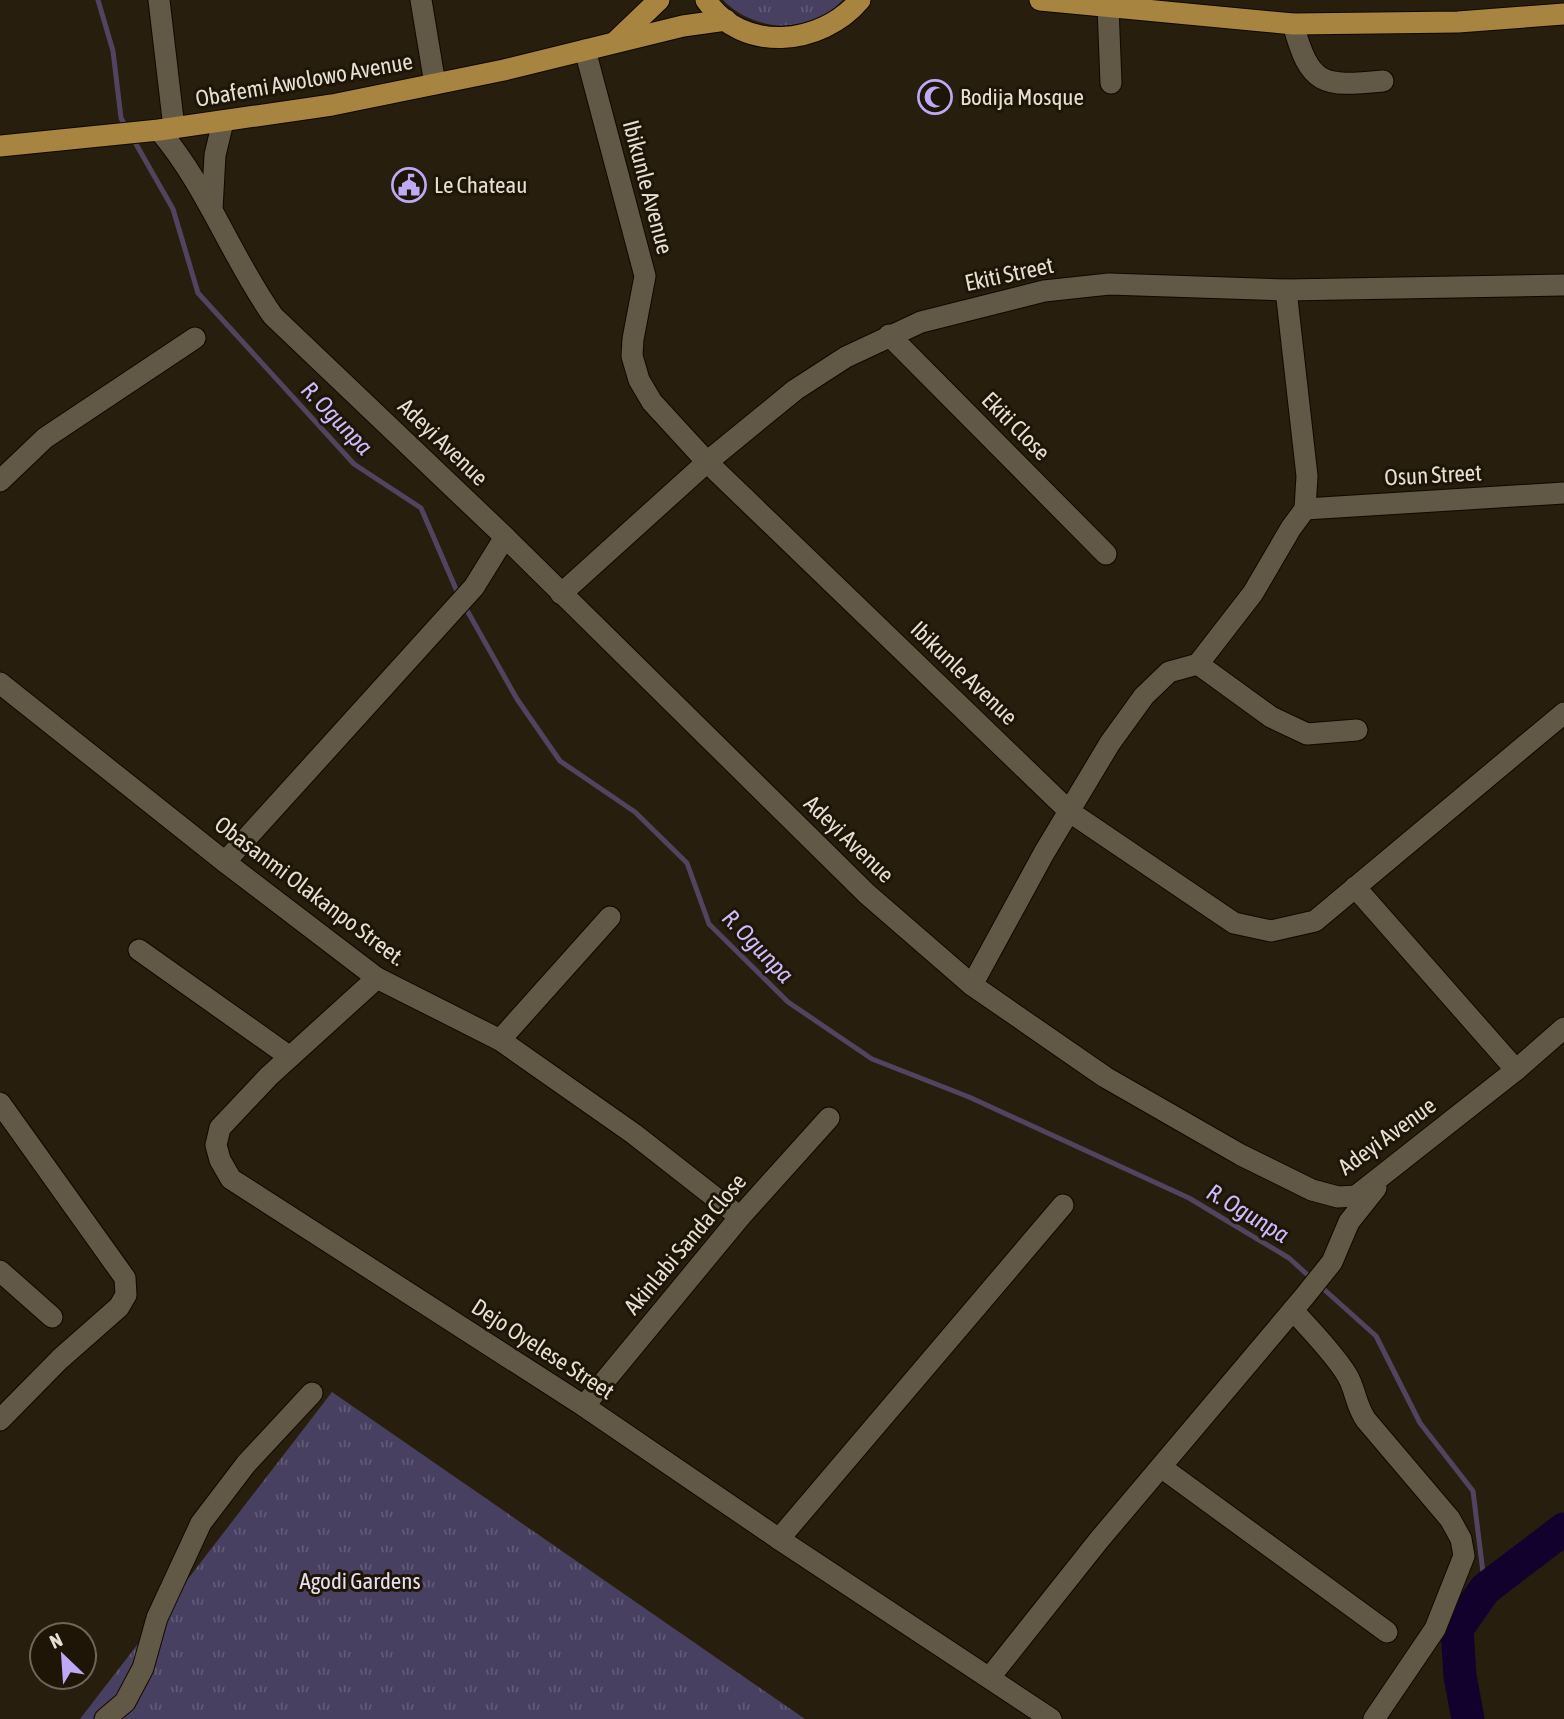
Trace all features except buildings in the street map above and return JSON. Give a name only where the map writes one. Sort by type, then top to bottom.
[{"type":"main road","points":[[614,43],[659,0]]},
{"type":"main road","points":[[706,0],[726,20],[747,32],[771,38],[795,37],[819,31],[840,19],[862,1]]},
{"type":"main road","points":[[1040,0],[1293,24],[1458,22],[1564,14]]},
{"type":"main road","name":"Obafemi Awolowo Avenue","points":[[0,146],[223,122],[332,105],[435,84],[683,26],[726,20]]},
{"type":"street","points":[[159,0],[166,129]]},
{"type":"street","points":[[421,0],[435,84]]},
{"type":"street","points":[[1108,7],[1111,83]]},
{"type":"street","points":[[1293,24],[1301,55],[1319,79],[1342,86],[1383,82]]},
{"type":"street","name":"Ibikunle Avenue","points":[[585,50],[645,276],[632,356],[639,380],[652,402],[708,462],[1070,812],[1234,923],[1271,931],[1315,920],[1564,713]]},
{"type":"street","points":[[212,209],[215,155],[223,122]]},
{"type":"street","name":"Adeyi Avenue","points":[[166,129],[250,283],[273,316],[505,537],[867,894],[972,985],[1105,1077],[1241,1155],[1312,1190],[1338,1197],[1356,1196],[1516,1070],[1564,1028]]},
{"type":"street","name":"Ekiti Street","points":[[561,594],[708,462],[795,390],[846,357],[922,322],[1044,291],[1109,284],[1286,290],[1564,285]]},
{"type":"street","points":[[972,985],[1044,853],[1110,743],[1144,696],[1169,672],[1198,664],[1253,593],[1291,527],[1305,509],[1307,476],[1286,290]]},
{"type":"street","name":"Ekiti Close","points":[[889,335],[1107,554]]},
{"type":"street","points":[[0,481],[45,438],[195,338]]},
{"type":"street","name":"Osun Street","points":[[1305,509],[1564,493]]},
{"type":"street","points":[[225,862],[474,587],[505,537]]},
{"type":"street","points":[[1198,664],[1271,717],[1307,734],[1357,730]]},
{"type":"street","name":"Obasanmi Olakanpo Street.","points":[[0,683],[225,862],[377,978],[500,1040],[634,1134],[740,1217]]},
{"type":"street","points":[[1355,887],[1516,1070]]},
{"type":"street","points":[[500,1040],[610,917]]},
{"type":"street","points":[[139,950],[290,1056]]},
{"type":"street","name":"Dejo Oyelese Street","points":[[377,978],[290,1056],[220,1128],[216,1145],[220,1160],[231,1179],[584,1406],[1051,1719]]},
{"type":"street","points":[[0,1420],[60,1360],[119,1307],[126,1295],[125,1278],[3,1117]]},
{"type":"street","name":"Akinlabi Sanda Close","points":[[584,1406],[740,1217],[829,1118]]},
{"type":"street","points":[[990,1677],[1031,1623],[1299,1304],[1332,1262],[1349,1222],[1390,1171]]},
{"type":"street","points":[[779,1539],[1063,1205]]},
{"type":"street","points":[[0,1271],[52,1317]]},
{"type":"street","points":[[1299,1304],[1346,1373],[1353,1386],[1357,1408],[1450,1519],[1461,1539],[1464,1556],[1435,1629],[1374,1719]]},
{"type":"street","points":[[105,1719],[125,1702],[143,1668],[158,1618],[201,1523],[246,1464],[312,1393]]},
{"type":"street","points":[[1161,1467],[1387,1632]]},
{"type":"green space","points":[[723,0],[843,0],[828,13],[813,20],[800,24],[772,25],[745,16]]},
{"type":"green space","name":"Agodi Gardens","points":[[332,1392],[805,1719],[80,1719]]},
{"type":"waterway","name":"R. Ogunpa","points":[[98,0],[113,51],[121,118],[127,129]]},
{"type":"waterway","name":"R. Ogunpa","points":[[132,137],[173,209],[198,293],[354,464],[421,508],[459,596]]},
{"type":"waterway","name":"R. Ogunpa","points":[[464,605],[517,699],[560,761],[635,812],[687,863],[709,924],[788,1002],[872,1059],[969,1097],[1189,1198],[1289,1258],[1311,1278]]},
{"type":"waterway","name":"R. Ogunpa","points":[[1318,1284],[1376,1336],[1420,1423],[1473,1491],[1485,1589]]},
{"type":"waterway","points":[[1468,1719],[1460,1676],[1457,1629],[1485,1589],[1564,1529]]},
{"type":"place","name":"Bodija Mosque","points":[[935,97]]},
{"type":"place","name":"Le Chateau","points":[[409,185]]}]
